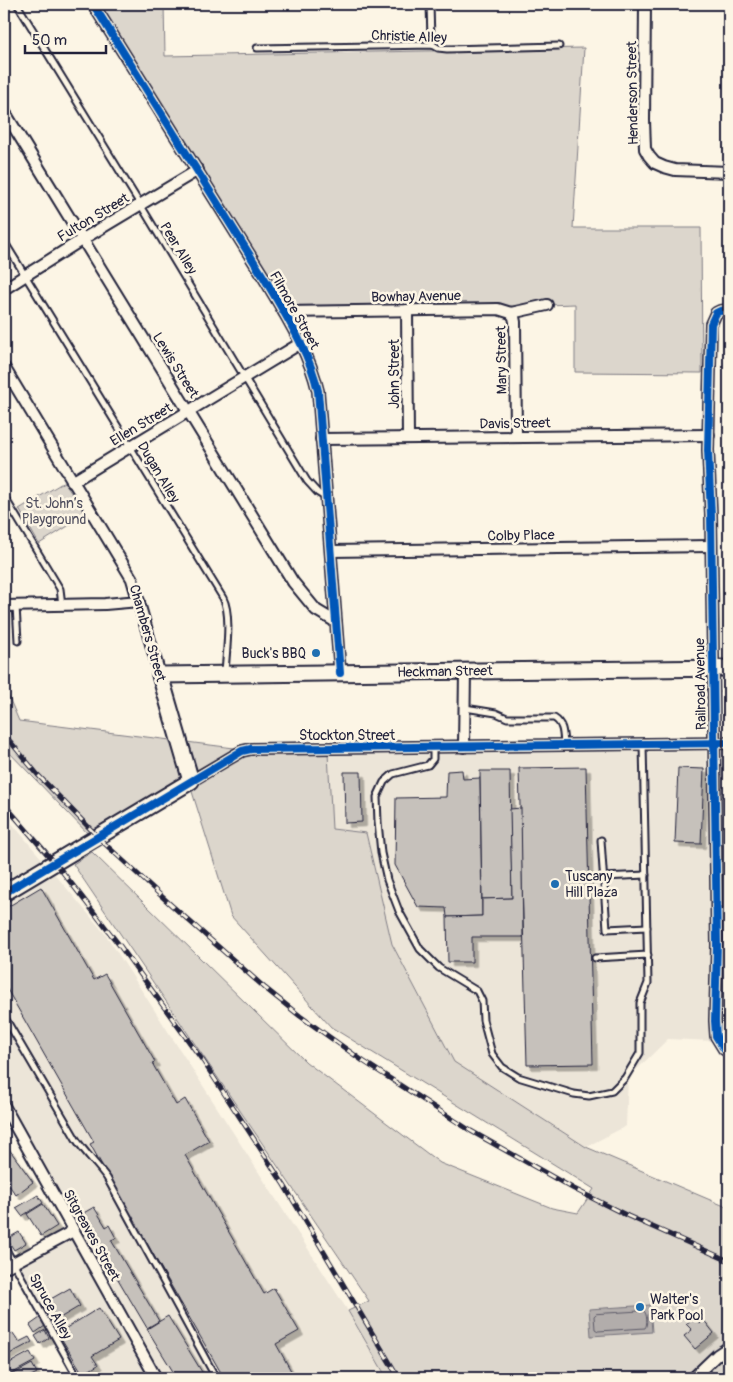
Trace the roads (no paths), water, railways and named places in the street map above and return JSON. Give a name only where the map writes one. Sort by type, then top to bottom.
[{"type":"street","name":"Filmore Street","points":[[93,4],[266,280],[301,343],[315,380],[318,391],[340,673]]},
{"type":"street","name":"Henderson Street","points":[[645,4],[645,149],[655,163],[664,167],[675,170],[729,172]]},
{"type":"street","name":"Lewis Street","points":[[4,111],[293,582],[316,610],[336,622]]},
{"type":"street","name":"Fulton Street","points":[[4,289],[198,170]]},
{"type":"street","name":"Bowhay Avenue","points":[[284,312],[498,309],[510,312],[547,305]]},
{"type":"street","name":"John Street","points":[[407,310],[408,438]]},
{"type":"street","name":"Railroad Avenue","points":[[729,310],[717,313],[711,324],[709,434],[717,945],[716,1036],[724,1049],[729,1052]]},
{"type":"street","name":"Mary Street","points":[[510,312],[515,322],[516,437]]},
{"type":"street","name":"Ellen Street","points":[[72,482],[301,343]]},
{"type":"street","name":"Chambers Street","points":[[4,367],[132,580],[191,781]]},
{"type":"street","name":"Davis Street","points":[[322,439],[709,434]]},
{"type":"street","name":"Colby Place","points":[[331,551],[711,546]]},
{"type":"street","points":[[4,606],[105,604],[139,601]]},
{"type":"street","name":"Heckman Street","points":[[160,675],[729,668]]},
{"type":"street","points":[[464,747],[465,671]]},
{"type":"street","name":"Stockton Street","points":[[4,893],[242,751],[251,749],[729,743]]},
{"type":"street","name":"Sitgreaves Street","points":[[4,1106],[156,1378]]},
{"type":"street","points":[[4,1268],[73,1231]]},
{"type":"street","points":[[693,1378],[717,1355],[729,1348]]},
{"type":"lane","name":"Pear Alley","points":[[17,4],[307,481],[318,493],[327,498]]},
{"type":"lane","points":[[430,4],[431,40],[433,45]]},
{"type":"lane","name":"Christie Alley","points":[[257,48],[433,45],[438,48],[447,49],[559,46]]},
{"type":"lane","name":"Dugan Alley","points":[[4,241],[225,601],[227,610],[225,675]]},
{"type":"lane","points":[[4,496],[60,589],[62,605]]},
{"type":"lane","points":[[16,606],[18,641]]},
{"type":"lane","points":[[465,708],[496,713],[507,718],[554,718],[559,721],[562,728],[564,745]]},
{"type":"lane","points":[[433,747],[433,759],[428,765],[393,774],[384,782],[377,797],[381,854],[387,880],[399,911],[420,949],[439,968],[477,991],[482,1001],[483,1020],[492,1054],[502,1068],[518,1077],[574,1094],[589,1096],[612,1091],[625,1078],[640,1052],[640,1002],[648,983],[643,744]]},
{"type":"lane","points":[[601,840],[606,929],[647,927]]},
{"type":"lane","points":[[603,877],[646,875]]},
{"type":"lane","points":[[595,958],[648,955]]},
{"type":"lane","points":[[4,1016],[76,1138],[107,1178],[216,1378]]},
{"type":"lane","name":"Spruce Alley","points":[[4,1246],[78,1378]]},
{"type":"water","points":[[650,1305],[652,1332],[591,1336],[589,1309]]},
{"type":"railway","points":[[4,734],[38,775],[104,843],[265,988],[300,1016],[363,1061],[471,1131],[574,1189],[628,1216],[729,1261]]},
{"type":"railway","points":[[4,804],[61,870],[120,946],[203,1061],[284,1185],[399,1378]]},
{"type":"place","name":"Buck's BBQ","points":[[316,653]]},
{"type":"place","name":"Tuscany Hill Plaza","points":[[555,884]]},
{"type":"place","name":"Walter's Park Pool","points":[[640,1307]]},
{"type":"park label","name":"St. John’s Playground","points":[[54,512]]}]
